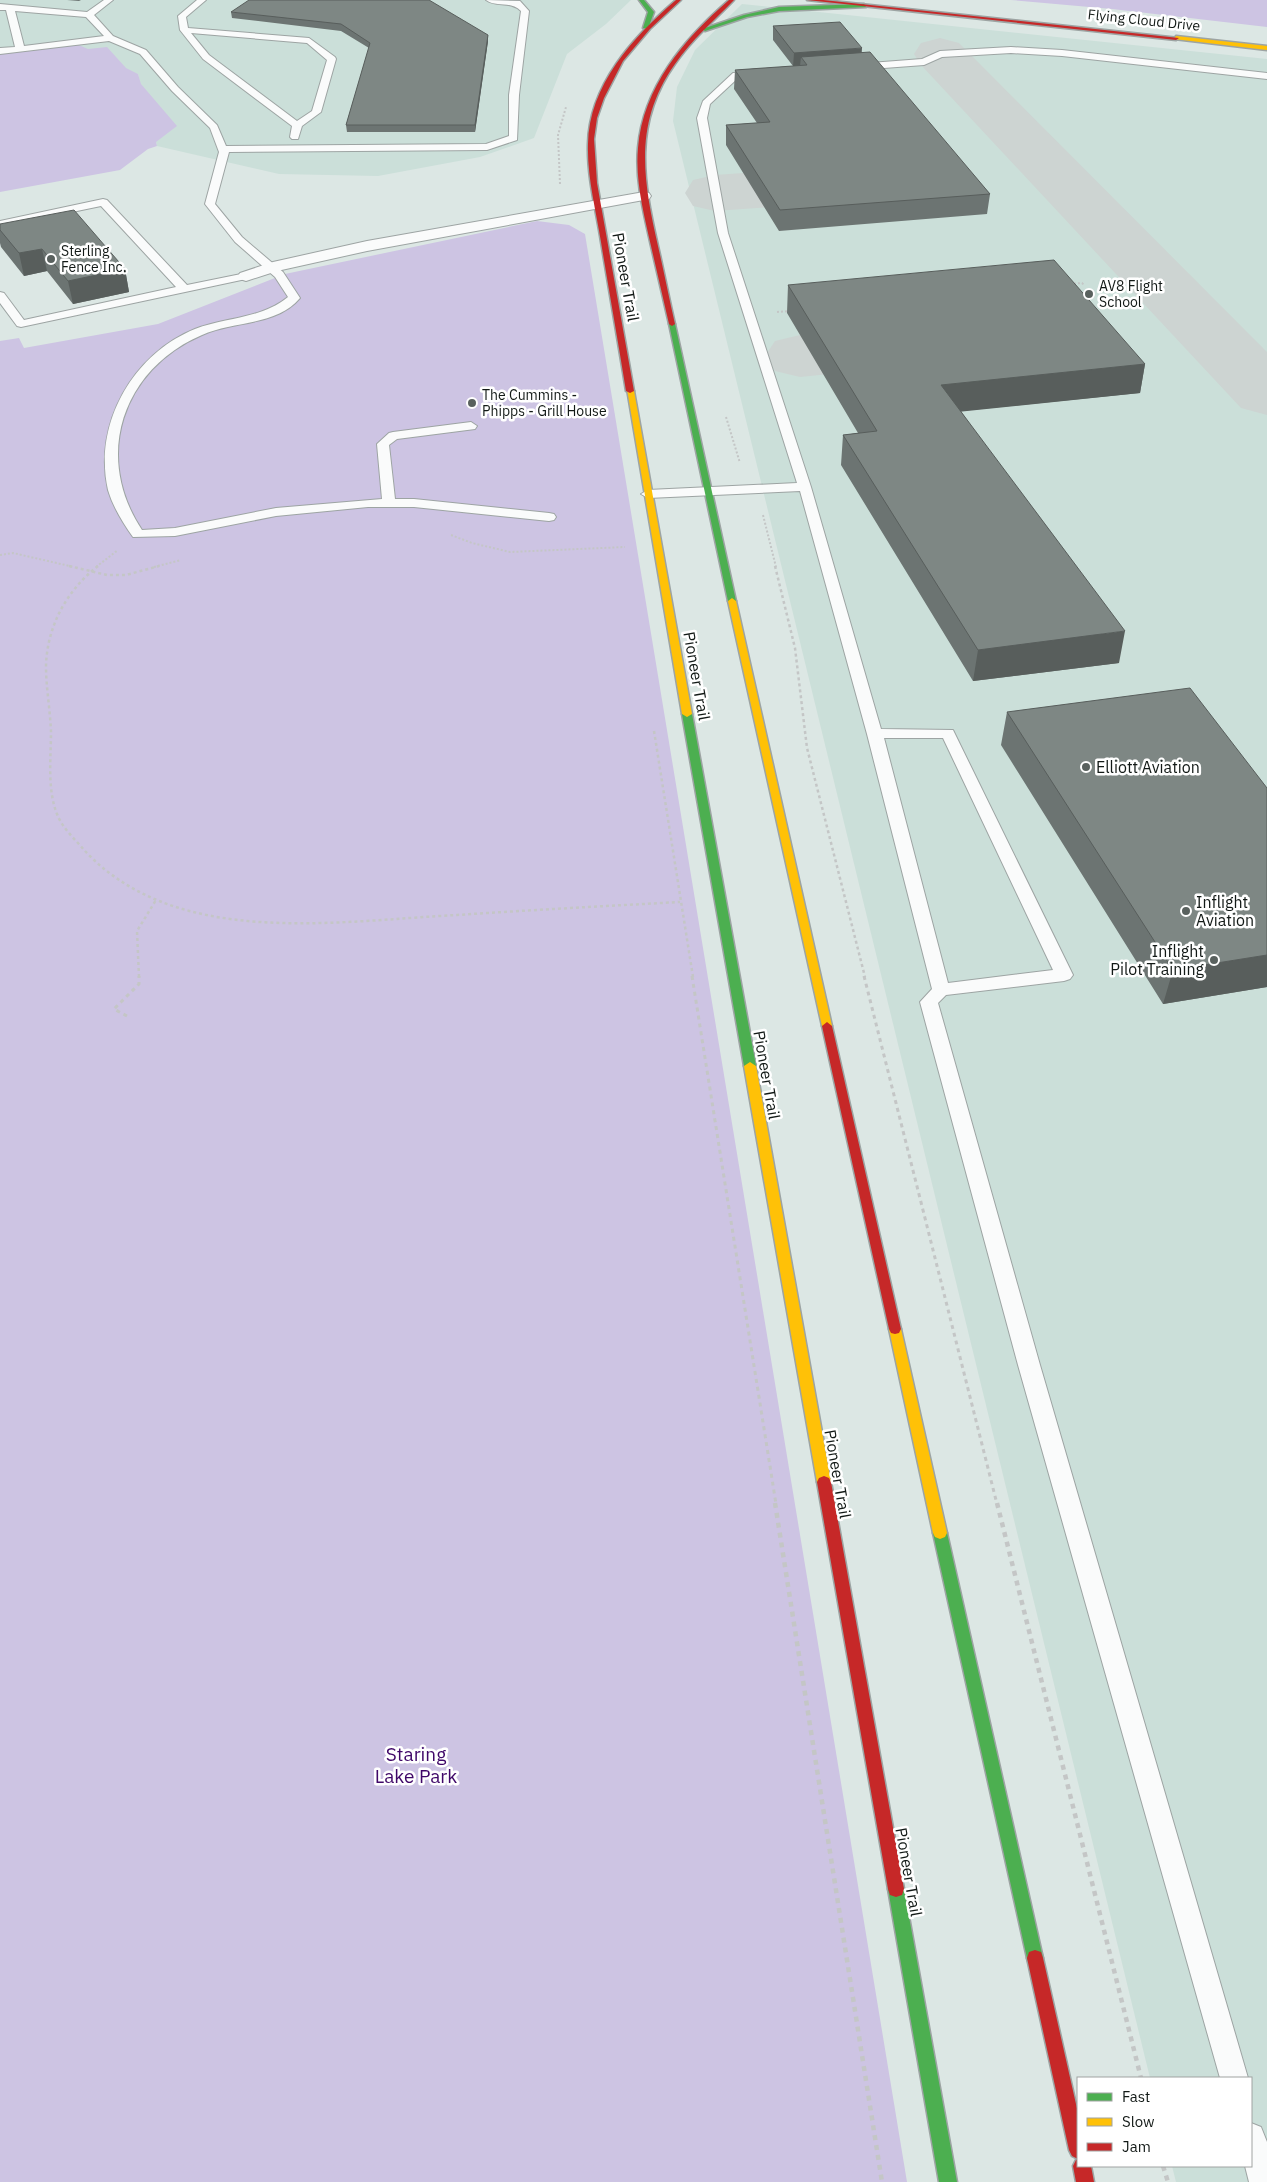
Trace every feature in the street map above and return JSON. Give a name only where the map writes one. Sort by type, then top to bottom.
[{"type":"main road","points":[[641,0],[651,12],[646,28]]},
{"type":"main road","name":"Pioneer Trail","points":[[679,0],[646,28],[629,48],[604,91],[591,138],[597,205],[948,2182]]},
{"type":"main road","name":"Pioneer Trail","points":[[732,0],[696,32],[682,49],[664,78],[650,110],[642,139],[641,164],[644,196],[707,490],[1077,2146]]},
{"type":"main road","name":"Flying Cloud Drive","points":[[809,0],[1267,48]]},
{"type":"main road","points":[[696,32],[746,16],[779,9],[864,6]]},
{"type":"main road","points":[[1082,2167],[1085,2182]]},
{"type":"street","points":[[246,276],[367,246],[644,196]]},
{"type":"lane","points":[[0,7],[89,15],[109,0]]},
{"type":"lane","points":[[202,0],[182,16],[184,30],[206,57],[296,125]]},
{"type":"lane","points":[[223,149],[488,147],[514,138],[514,95],[525,10],[517,3],[490,0]]},
{"type":"lane","points":[[10,8],[20,48]]},
{"type":"lane","points":[[89,15],[110,38],[143,52],[175,89],[214,127],[224,152],[210,204],[243,244],[273,268],[290,287],[294,298],[287,306],[263,315],[218,325],[198,332],[174,344],[151,362],[134,384],[119,414],[113,439],[111,464],[115,490],[126,517],[138,534],[175,532],[276,512],[368,503],[414,503],[549,517]]},
{"type":"lane","points":[[184,30],[309,41],[332,59],[316,112],[296,125],[293,148]]},
{"type":"lane","points":[[0,50],[110,38]]},
{"type":"lane","points":[[845,68],[924,62],[940,54],[1011,50],[1062,53],[1267,76]]},
{"type":"lane","points":[[766,73],[736,75],[706,103],[702,118],[722,233],[804,487],[875,734],[941,990]]},
{"type":"lane","points":[[0,224],[103,202],[184,289]]},
{"type":"lane","points":[[0,295],[20,324],[246,276]]},
{"type":"lane","points":[[389,503],[383,444],[393,436],[471,426]]},
{"type":"lane","points":[[648,494],[804,487]]},
{"type":"lane","points":[[875,734],[948,734],[1064,975],[941,990],[929,1002],[1029,1365],[1234,2077]]},
{"type":"lane","points":[[1252,2140],[1264,2182]]},
{"type":"path","points":[[566,211],[560,184],[557,156],[560,131],[567,105]]},
{"type":"path","points":[[1062,284],[1082,282],[1084,285]]},
{"type":"path","points":[[749,314],[795,310]]},
{"type":"path","points":[[726,416],[733,445],[763,515],[796,648],[807,748],[1142,2077]]},
{"type":"path","points":[[138,534],[90,572],[60,608],[50,635],[46,666],[50,709],[52,792],[58,815],[71,835],[96,862],[135,891],[174,907],[215,917],[288,924],[680,902]]},
{"type":"path","points":[[444,534],[510,552],[625,547]]},
{"type":"path","points":[[624,538],[627,556]]},
{"type":"path","points":[[0,555],[13,553],[107,575],[126,575],[186,559]]},
{"type":"path","points":[[653,724],[882,2182]]},
{"type":"path","points":[[127,1016],[114,1009],[139,984],[136,932],[156,900]]},
{"type":"path","points":[[1164,2167],[1168,2182]]},
{"type":"shaded area","points":[[0,0],[631,0],[606,24],[567,54],[534,138],[480,157],[378,176],[279,174],[157,146],[138,74],[0,55]]},
{"type":"shaded area","points":[[742,4],[1267,59],[1267,2182],[1176,2182],[1172,2167],[1252,2167],[1252,2077],[1150,2077],[673,121],[677,87],[695,50]]},
{"type":"green space","points":[[1011,0],[1267,0],[1267,27],[1112,9]]},
{"type":"green space","points":[[74,43],[88,49],[107,47],[126,68],[138,74],[141,84],[177,126],[156,142],[157,146],[148,149],[120,170],[0,192],[0,54]]},
{"type":"green space","name":"Staring Lake Park","points":[[537,221],[569,225],[585,234],[907,2182],[0,2182],[0,341],[19,338],[24,348],[158,324],[285,274]]},
{"type":"building","points":[[249,0],[429,0],[488,35],[475,125],[346,125],[370,43],[341,24],[231,12]]},
{"type":"building","points":[[840,22],[862,48],[794,53],[773,26]]},
{"type":"building","points":[[870,52],[990,194],[780,210],[726,125],[770,122],[735,70],[807,65],[801,57]]},
{"type":"building","points":[[74,210],[125,269],[68,281],[42,249],[19,253],[0,230],[0,224]]},
{"type":"building","points":[[1054,260],[1145,364],[941,385],[1125,631],[978,650],[843,435],[877,431],[788,285]]},
{"type":"building","name":"Inflight Aviation","points":[[1190,688],[1267,788],[1267,955],[1173,970],[1007,712]]},
{"type":"taxiway","points":[[940,54],[1267,393]]},
{"type":"taxiway","points":[[715,193],[910,179]]},
{"type":"taxiway","points":[[800,356],[966,339]]},
{"type":"traffic: fast","points":[[641,0],[651,12],[646,28]]},
{"type":"traffic: fast","points":[[705,29],[746,16],[779,9],[864,6]]},
{"type":"traffic: fast","points":[[672,324],[732,601]]},
{"type":"traffic: fast","points":[[687,714],[750,1066]]},
{"type":"traffic: fast","points":[[940,1533],[1035,1958]]},
{"type":"traffic: fast","points":[[896,1889],[948,2182]]},
{"type":"traffic: slow","points":[[1176,38],[1267,48]]},
{"type":"traffic: slow","points":[[630,391],[687,714]]},
{"type":"traffic: slow","points":[[732,601],[827,1026]]},
{"type":"traffic: slow","points":[[750,1066],[824,1482]]},
{"type":"traffic: slow","points":[[895,1329],[940,1533]]},
{"type":"traffic: jam","points":[[630,391],[594,183],[591,139],[594,118],[601,98],[621,61],[648,28],[679,0]]},
{"type":"traffic: jam","points":[[672,324],[644,192],[641,170],[644,126],[651,104],[671,65],[699,30],[732,0]]},
{"type":"traffic: jam","points":[[809,0],[1176,38]]},
{"type":"traffic: jam","points":[[827,1026],[895,1329]]},
{"type":"traffic: jam","points":[[824,1482],[896,1889]]},
{"type":"traffic: jam","points":[[1035,1958],[1077,2146]]},
{"type":"traffic: jam","points":[[1082,2167],[1085,2182]]},
{"type":"place","name":"Sterling Fence Inc.","points":[[51,259]]},
{"type":"place","name":"AV8 Flight School","points":[[1089,294]]},
{"type":"place","name":"The Cummins - Phipps - Grill House","points":[[472,403]]},
{"type":"place","name":"Elliott Aviation","points":[[1086,767]]},
{"type":"place","name":"Inflight Aviation","points":[[1186,911]]},
{"type":"place","name":"Inflight Pilot Training","points":[[1214,960]]}]
